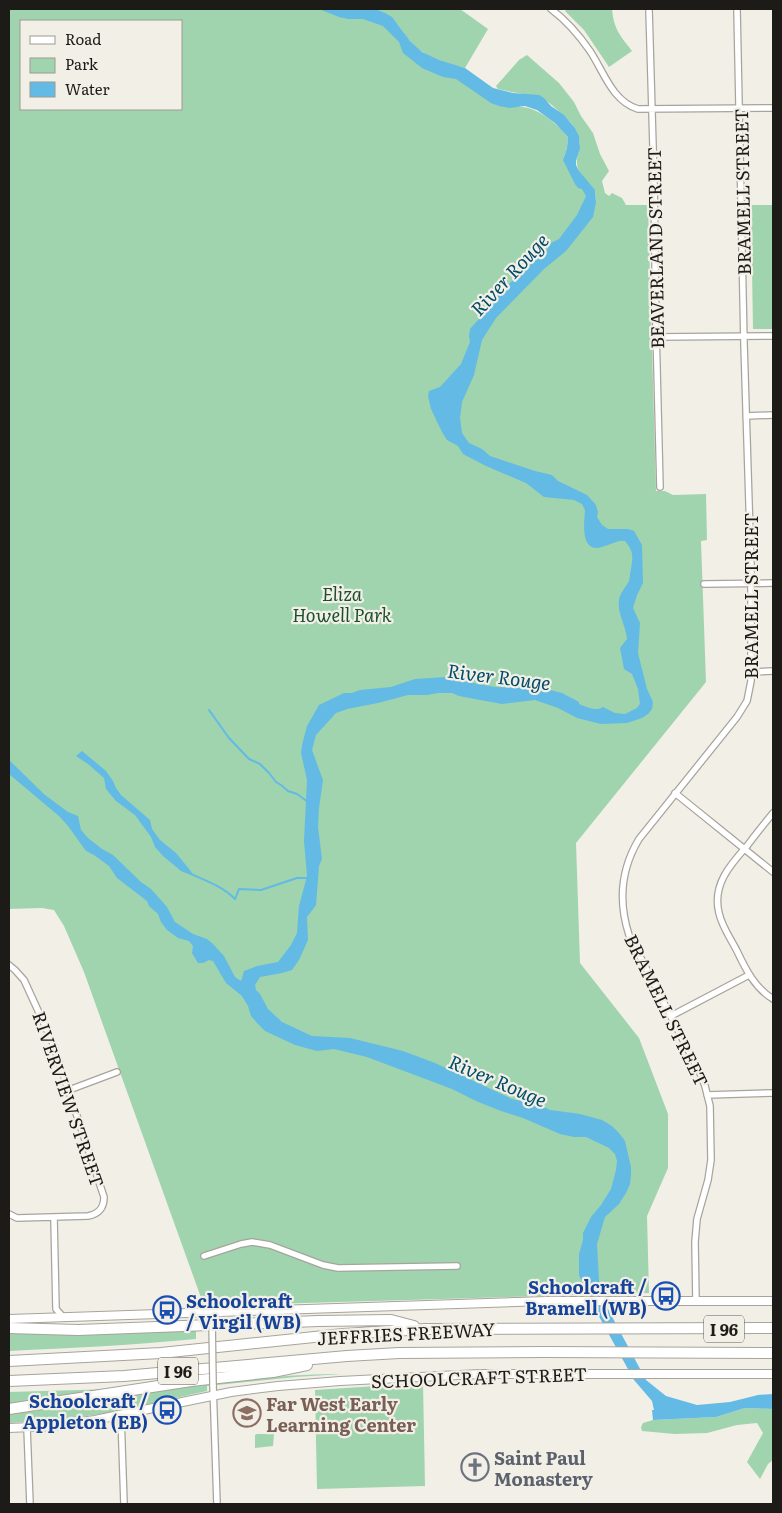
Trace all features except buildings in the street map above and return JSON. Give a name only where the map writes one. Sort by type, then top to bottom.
[{"type":"highway","points":[[9,1328],[78,1330],[391,1320],[425,1329]]},
{"type":"highway","name":"JEFFRIES FREEWAY","points":[[9,1361],[152,1354],[343,1334],[425,1329],[773,1328]]},
{"type":"highway","name":"JEFFRIES FREEWAY","points":[[9,1381],[124,1376],[348,1356],[437,1352],[773,1353]]},
{"type":"highway","points":[[9,1409],[191,1381],[273,1372],[348,1356]]},
{"type":"main road","points":[[9,1319],[212,1315],[498,1302],[773,1301]]},
{"type":"main road","name":"SCHOOLCRAFT STREET","points":[[9,1428],[74,1424],[213,1396],[278,1386],[422,1376],[510,1373],[773,1374]]},
{"type":"street","points":[[551,9],[574,29],[620,99],[630,107],[638,109],[773,108]]},
{"type":"street","name":"BEAVERLAND STREET","points":[[649,9],[660,487]]},
{"type":"street","name":"BRAMELL STREET","points":[[696,1302],[696,1228],[711,1160],[710,1113],[707,1096],[700,1073],[629,935],[624,916],[622,894],[625,870],[634,847],[645,830],[743,709],[750,692],[751,583],[737,9]]},
{"type":"street","points":[[656,337],[773,336]]},
{"type":"street","points":[[746,416],[773,415]]},
{"type":"street","points":[[704,584],[773,583]]},
{"type":"street","points":[[751,672],[773,671]]},
{"type":"street","points":[[675,793],[773,872]]},
{"type":"street","points":[[773,813],[728,868],[722,878],[717,904],[721,921],[750,975],[757,986],[773,999]]},
{"type":"street","name":"RIVERVIEW STREET","points":[[9,965],[20,975],[28,987],[52,1041],[104,1197],[101,1208],[93,1215],[54,1218]]},
{"type":"street","points":[[671,1016],[750,975]]},
{"type":"street","points":[[68,1090],[117,1072]]},
{"type":"street","points":[[707,1096],[773,1093]]},
{"type":"street","points":[[9,1214],[17,1218],[54,1218],[56,1309],[63,1317]]},
{"type":"street","points":[[204,1256],[252,1242],[270,1245],[324,1265],[338,1268],[457,1266]]},
{"type":"street","points":[[212,1315],[217,1504]]},
{"type":"street","points":[[121,1416],[124,1504]]},
{"type":"street","points":[[27,1428],[30,1504]]},
{"type":"green space","name":"Eliza Howell Park","points":[[9,9],[344,9],[375,17],[408,50],[520,107],[533,109],[553,122],[568,137],[564,157],[579,171],[577,162],[579,138],[569,121],[546,101],[529,95],[498,89],[496,86],[519,60],[527,55],[559,83],[574,102],[593,133],[600,154],[609,171],[602,181],[605,193],[609,196],[612,193],[622,198],[626,205],[648,205],[656,491],[665,491],[673,495],[706,494],[707,540],[701,541],[706,682],[576,843],[580,963],[639,1038],[668,1114],[668,1168],[647,1216],[649,1293],[204,1306],[84,972],[64,926],[54,910],[42,908],[9,909]],"holes":[[[595,190],[596,202],[582,205],[586,197]]]},
{"type":"green space","points":[[376,9],[460,9],[488,29],[465,68],[438,60],[426,54],[409,40],[390,17]]},
{"type":"green space","points":[[567,9],[612,9],[616,27],[632,51],[609,67],[584,30],[565,11]]},
{"type":"green space","points":[[751,205],[773,205],[773,329],[753,329]]},
{"type":"green space","points":[[196,1331],[196,1339],[126,1345],[9,1351],[9,1334]]},
{"type":"green space","points":[[342,1374],[207,1386],[207,1391],[112,1412],[74,1418],[9,1423],[9,1414],[175,1389],[280,1376]]},
{"type":"green space","points":[[423,1383],[425,1486],[317,1489],[315,1390]]},
{"type":"green space","points":[[113,1389],[9,1405],[9,1392]]},
{"type":"green space","points":[[745,1408],[773,1409],[773,1460],[768,1464],[760,1479],[747,1462],[763,1433],[757,1423],[737,1425],[707,1433],[675,1434],[642,1431],[641,1427],[643,1423],[653,1420],[716,1417]]},
{"type":"green space","points":[[274,1434],[273,1446],[255,1448],[255,1435]]},
{"type":"water","points":[[319,9],[376,9],[385,13],[392,17],[410,41],[422,52],[439,60],[465,68],[493,88],[513,93],[539,95],[544,98],[551,106],[564,115],[579,136],[580,148],[576,165],[595,190],[596,202],[593,217],[566,251],[544,269],[496,318],[482,340],[474,375],[462,402],[460,418],[462,433],[469,443],[482,449],[490,456],[552,475],[558,481],[587,495],[596,505],[597,517],[602,525],[608,529],[628,529],[634,531],[642,545],[643,583],[633,608],[640,623],[638,653],[647,689],[653,702],[652,709],[642,718],[627,723],[601,724],[577,718],[558,708],[535,700],[502,704],[452,693],[408,695],[336,713],[316,735],[312,750],[323,780],[318,827],[322,859],[319,866],[316,905],[307,917],[308,940],[292,970],[260,977],[255,985],[256,990],[268,1009],[282,1022],[312,1036],[350,1038],[403,1051],[435,1063],[512,1099],[542,1106],[550,1110],[580,1114],[602,1120],[612,1126],[625,1141],[631,1175],[626,1193],[619,1204],[605,1217],[597,1244],[599,1280],[602,1298],[646,1380],[666,1396],[697,1405],[730,1402],[758,1395],[773,1394],[773,1409],[745,1408],[716,1417],[653,1420],[652,1410],[654,1410],[652,1401],[634,1380],[596,1311],[579,1275],[579,1254],[583,1233],[591,1217],[611,1189],[616,1170],[617,1161],[615,1154],[609,1148],[586,1137],[560,1134],[476,1101],[452,1089],[367,1057],[334,1049],[317,1051],[295,1045],[265,1031],[251,1016],[242,996],[226,983],[213,961],[209,960],[198,963],[192,953],[193,946],[189,941],[178,938],[167,930],[158,914],[149,906],[147,901],[117,878],[109,866],[86,851],[60,817],[9,774],[9,760],[45,795],[68,812],[78,816],[81,830],[88,838],[113,855],[151,889],[167,907],[175,922],[213,944],[224,956],[235,977],[241,981],[244,971],[257,966],[278,962],[291,945],[297,933],[299,906],[307,876],[304,841],[307,780],[301,753],[307,726],[319,705],[344,693],[391,687],[415,679],[446,677],[495,687],[546,689],[562,693],[588,708],[597,709],[603,707],[615,713],[625,714],[637,708],[640,704],[638,689],[632,674],[624,669],[620,648],[627,639],[620,615],[619,598],[629,581],[632,565],[632,554],[628,545],[625,541],[622,541],[597,548],[591,547],[585,537],[585,510],[582,504],[574,500],[544,497],[526,483],[463,454],[458,446],[447,440],[442,432],[431,409],[428,396],[429,391],[440,387],[461,364],[470,342],[470,329],[485,312],[495,294],[504,289],[546,251],[551,243],[559,239],[577,215],[586,196],[582,189],[578,188],[575,184],[563,160],[568,137],[555,123],[537,110],[525,106],[509,108],[499,106],[491,103],[456,79],[443,77],[422,68],[403,53],[399,42],[383,26],[363,19],[339,17]]},
{"type":"water","points":[[82,751],[106,771],[121,795],[150,820],[152,829],[160,840],[176,853],[192,873],[191,875],[181,871],[155,847],[151,837],[135,815],[116,801],[106,789],[104,778],[76,756]]},
{"type":"waterway","points":[[209,710],[229,738],[249,759],[260,764],[276,782],[288,791],[297,794],[308,802]]},
{"type":"waterway","points":[[191,874],[220,888],[235,899],[239,889],[261,890],[297,878],[308,878]]},
{"type":"place","name":"Schoolcraft / Bramell (WB)","points":[[666,1296]]},
{"type":"place","name":"Schoolcraft / Virgil (WB)","points":[[167,1310]]},
{"type":"place","name":"Schoolcraft / Appleton (EB)","points":[[167,1410]]},
{"type":"place","name":"Far West Early Learning Center","points":[[247,1413]]},
{"type":"place","name":"Saint Paul Monastery","points":[[475,1467]]},
{"type":"water label","name":"River Rouge","points":[[509,274]]},
{"type":"water label","name":"River Rouge","points":[[499,676]]},
{"type":"water label","name":"River Rouge","points":[[498,1080]]}]
